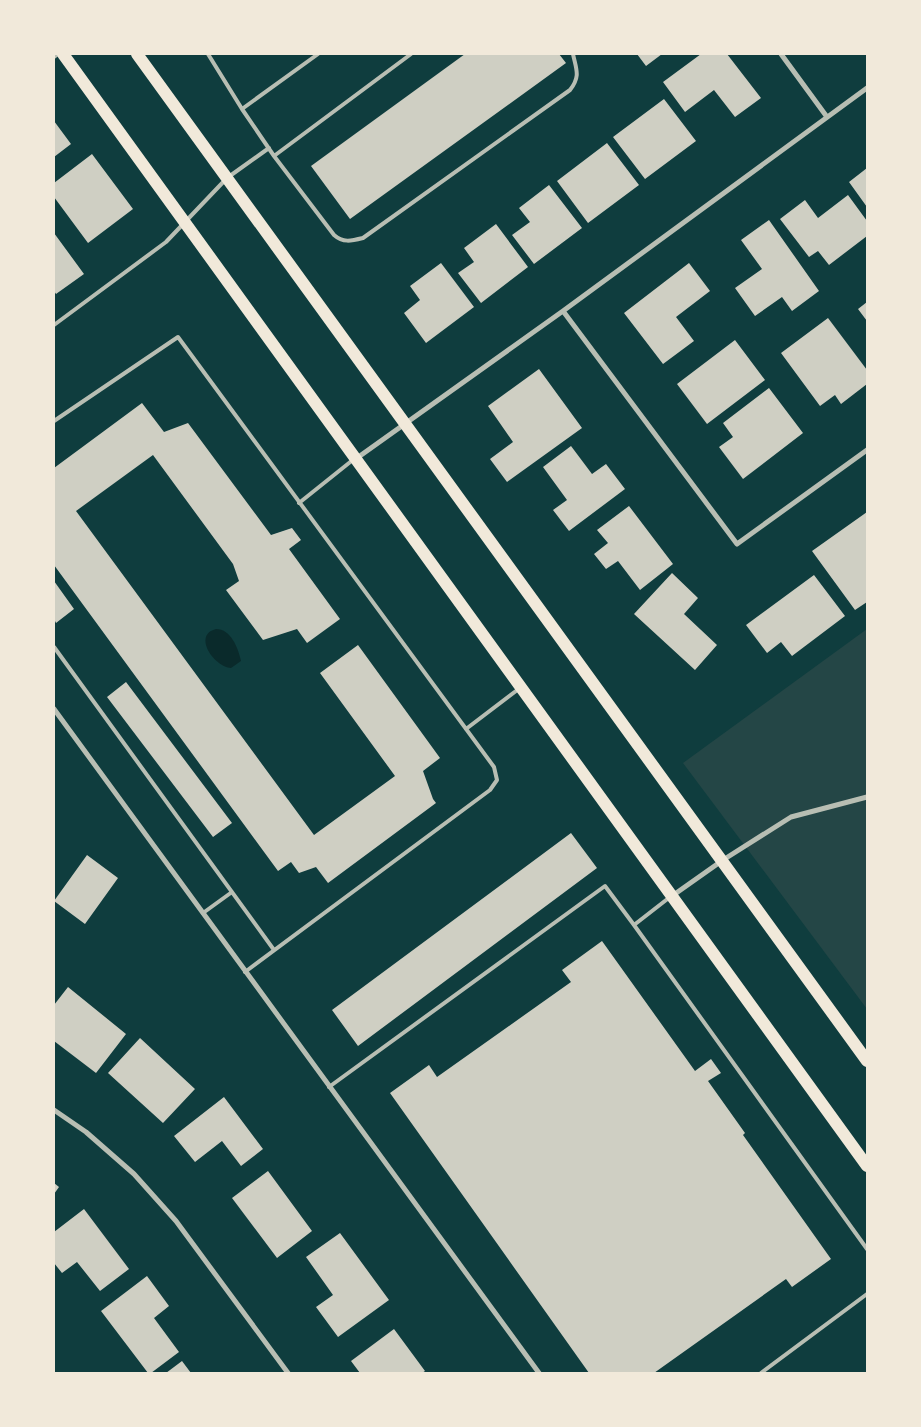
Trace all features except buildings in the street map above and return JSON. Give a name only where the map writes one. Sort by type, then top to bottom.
[{"type":"main road","points":[[64,54],[867,1166]]},
{"type":"main road","points":[[137,54],[867,1061]]},
{"type":"street","points":[[781,54],[827,117]]},
{"type":"street","points":[[356,458],[563,310],[867,88]]},
{"type":"street","points":[[563,310],[737,544],[867,450]]},
{"type":"street","points":[[54,709],[539,1373]]},
{"type":"street","points":[[672,896],[723,860],[791,817],[867,798]]},
{"type":"street","points":[[54,1110],[86,1132],[134,1174],[176,1221],[288,1373]]},
{"type":"lane","points":[[54,57],[58,54]]},
{"type":"lane","points":[[208,54],[268,148],[334,235],[344,241],[362,238],[570,90],[576,83],[578,75],[572,54]]},
{"type":"lane","points":[[242,109],[318,54]]},
{"type":"lane","points":[[274,156],[411,54]]},
{"type":"lane","points":[[54,325],[166,242],[227,178],[268,148]]},
{"type":"lane","points":[[54,421],[178,337],[494,767],[497,780],[490,790],[246,972]]},
{"type":"lane","points":[[299,503],[356,458]]},
{"type":"lane","points":[[54,647],[274,950]]},
{"type":"lane","points":[[466,729],[522,687]]},
{"type":"lane","points":[[329,1087],[605,886],[867,1250]]},
{"type":"lane","points":[[203,913],[232,892]]},
{"type":"lane","points":[[634,925],[672,896]]},
{"type":"lane","points":[[760,1373],[867,1294]]},
{"type":"shaded area","points":[[216,629],[226,632],[230,636],[238,651],[241,661],[231,668],[218,662],[208,650],[206,637],[209,632]]},
{"type":"shaded area","points":[[867,629],[867,1009],[683,763]]}]
